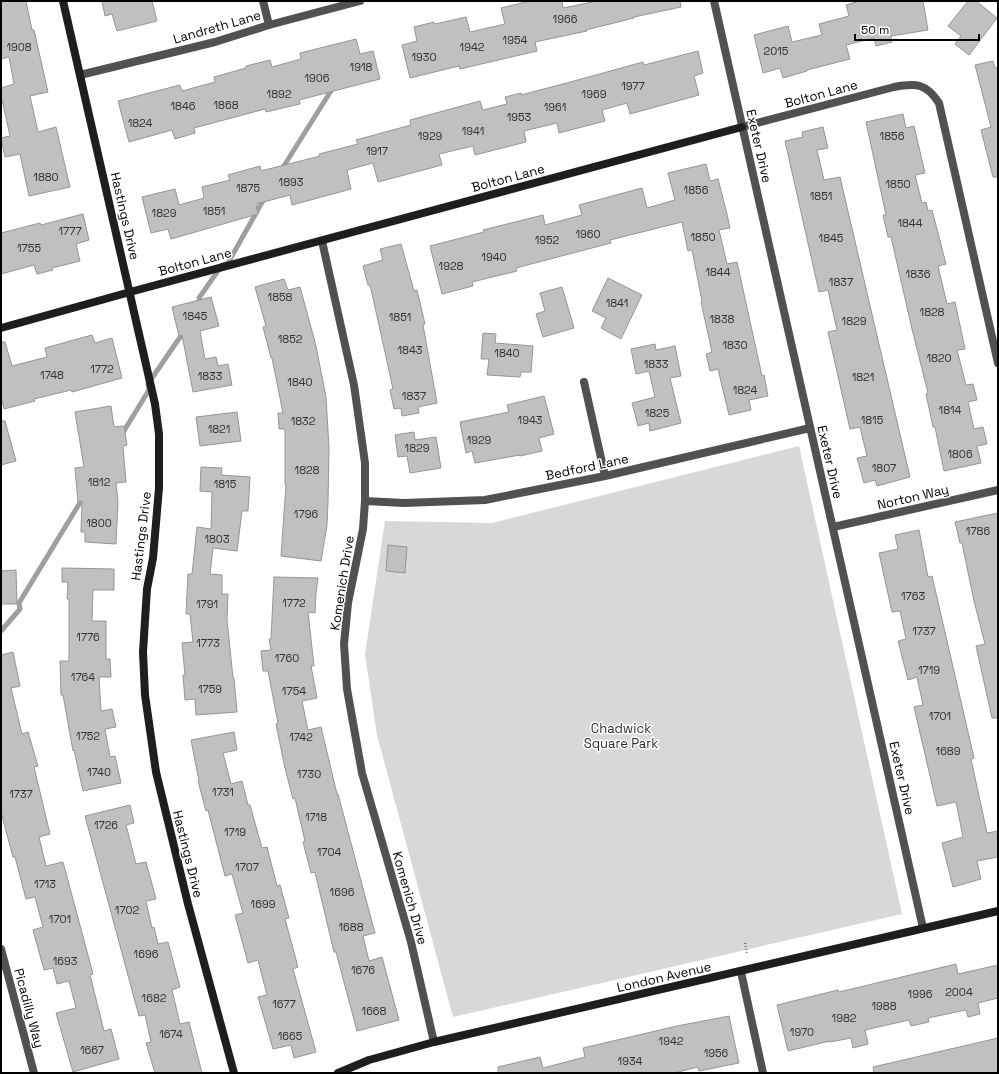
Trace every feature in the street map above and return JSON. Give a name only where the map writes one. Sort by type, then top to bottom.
[{"type":"street","name":"Hastings Drive","points":[[63,1],[155,404],[159,434],[159,488],[153,558],[147,589],[143,652],[146,702],[156,772],[188,904],[234,1073]]},
{"type":"street","points":[[263,1],[268,25]]},
{"type":"street","name":"Landreth Lane","points":[[80,75],[215,42],[268,25],[360,1]]},
{"type":"street","name":"Exeter Drive","points":[[714,1],[924,928]]},
{"type":"street","name":"Bolton Lane","points":[[1,328],[894,86],[912,84],[919,85],[933,94],[940,103],[998,363]]},
{"type":"street","name":"Komenich Drive","points":[[322,241],[354,385],[365,462],[365,501],[362,529],[348,603],[344,644],[347,689],[362,774],[411,942],[434,1042]]},
{"type":"street","points":[[584,382],[605,476]]},
{"type":"street","name":"Bedford Lane","points":[[365,501],[404,503],[485,500],[605,476],[810,428]]},
{"type":"street","name":"Norton Way","points":[[833,527],[998,490]]},
{"type":"street","name":"London Avenue","points":[[338,1073],[369,1060],[434,1042],[741,972],[998,911]]},
{"type":"street","name":"Picadilly Way","points":[[1,950],[34,1073]]},
{"type":"street","points":[[741,972],[763,1073]]},
{"type":"path","points":[[745,942],[748,954]]},
{"type":"green space","name":"Chadwick Square Park","points":[[799,446],[902,914],[453,1017],[377,735],[365,654],[385,521],[492,523]]},
{"type":"building","points":[[1,1],[26,1],[48,92],[30,96],[38,132],[56,127],[70,187],[29,196],[20,154],[5,157],[1,138],[10,136],[1,95],[1,88],[14,84],[9,57],[1,59]]},
{"type":"building","points":[[102,1],[152,1],[157,21],[117,31],[112,14],[105,16]]},
{"type":"building","points":[[530,1],[562,1],[563,8],[597,1],[680,1],[681,7],[634,17],[586,30],[587,31],[535,42],[537,51],[460,69],[459,66],[410,78],[402,45],[417,41],[414,27],[466,17],[470,32],[505,24],[501,8]]},
{"type":"building","points":[[860,1],[923,1],[928,30],[891,36],[892,42],[876,46],[874,38],[846,45],[850,59],[783,78],[780,68],[763,73],[754,35],[788,26],[792,42],[822,35],[819,24],[849,16],[846,5]]},
{"type":"building","points":[[968,1],[976,1],[997,18],[969,55],[955,44],[961,36],[948,26]]},
{"type":"building","points":[[356,39],[360,54],[373,51],[380,79],[299,100],[300,104],[266,112],[265,109],[194,128],[195,133],[175,139],[172,130],[129,142],[118,101],[180,85],[182,91],[215,82],[214,77],[246,68],[246,66],[270,60],[272,67],[301,59],[300,53]]},
{"type":"building","points":[[698,51],[703,73],[694,76],[699,95],[630,114],[627,103],[602,110],[605,121],[559,133],[557,123],[524,131],[526,142],[475,155],[473,146],[439,154],[442,165],[378,182],[373,163],[347,170],[351,189],[292,205],[290,195],[256,204],[258,214],[171,239],[168,229],[151,233],[142,197],[175,189],[179,205],[204,198],[202,187],[230,180],[228,175],[260,166],[261,171],[320,156],[319,154],[358,144],[356,140],[411,125],[410,120],[480,101],[483,110],[507,104],[505,97],[521,93],[521,95],[643,62],[644,65]]},
{"type":"building","points":[[993,61],[995,68],[998,68],[998,177],[993,177],[981,130],[991,127],[975,65]]},
{"type":"building","points":[[903,114],[906,128],[914,126],[925,173],[915,175],[922,203],[926,202],[928,211],[932,210],[946,264],[938,266],[947,304],[955,302],[965,349],[957,350],[966,385],[973,384],[977,400],[968,402],[974,429],[983,427],[987,444],[977,446],[981,463],[944,471],[935,427],[933,427],[926,394],[928,393],[891,237],[888,237],[883,215],[886,215],[866,122]]},
{"type":"building","points":[[823,127],[828,148],[817,150],[824,180],[840,177],[910,477],[877,486],[875,480],[864,483],[857,458],[867,456],[860,427],[850,429],[828,332],[837,330],[828,290],[819,292],[785,141],[803,137],[802,132]]},
{"type":"building","points":[[706,164],[710,181],[718,179],[730,228],[719,230],[727,264],[737,262],[762,376],[764,375],[768,396],[749,400],[751,410],[729,415],[718,369],[710,371],[706,354],[712,352],[692,250],[688,251],[682,222],[610,240],[611,243],[516,268],[517,271],[472,282],[473,286],[442,294],[430,246],[484,232],[483,230],[543,215],[545,225],[582,215],[579,205],[642,188],[647,208],[675,200],[668,173]]},
{"type":"building","points":[[83,214],[89,240],[76,244],[80,261],[52,268],[53,270],[37,274],[34,265],[1,274],[1,233],[40,223],[41,225]]},
{"type":"building","points":[[401,244],[414,291],[417,290],[425,324],[423,325],[437,403],[418,407],[419,413],[402,416],[401,408],[394,409],[390,390],[393,389],[370,285],[368,285],[363,266],[383,260],[380,249]]},
{"type":"building","points":[[608,278],[642,295],[621,339],[601,328],[606,318],[592,311]]},
{"type":"building","points":[[284,279],[288,290],[300,287],[316,346],[326,397],[329,448],[328,502],[327,525],[321,561],[281,556],[286,485],[285,429],[279,429],[278,413],[283,413],[272,358],[263,327],[266,326],[255,287]]},
{"type":"building","points":[[562,287],[574,328],[543,337],[536,314],[545,311],[540,293]]},
{"type":"building","points":[[211,297],[219,326],[200,331],[205,359],[216,357],[218,366],[228,364],[232,385],[193,392],[182,335],[179,336],[172,307]]},
{"type":"building","points":[[483,333],[496,334],[495,343],[533,346],[531,372],[521,372],[520,377],[487,375],[489,359],[481,359]]},
{"type":"building","points":[[92,335],[95,343],[112,338],[122,378],[72,392],[71,390],[34,399],[35,401],[4,409],[1,397],[1,342],[5,342],[12,366],[47,357],[45,348]]},
{"type":"building","points":[[655,344],[656,350],[675,346],[681,376],[670,378],[681,423],[650,431],[649,423],[638,426],[632,403],[655,397],[649,371],[636,374],[631,349]]},
{"type":"building","points":[[544,396],[554,434],[539,438],[542,451],[475,463],[472,451],[466,453],[460,422],[509,412],[507,405]]},
{"type":"building","points":[[111,406],[114,427],[124,426],[127,445],[123,446],[126,482],[116,483],[118,502],[116,544],[85,542],[85,532],[81,532],[82,501],[78,502],[75,468],[84,467],[75,412]]},
{"type":"building","points":[[237,412],[241,441],[200,446],[196,417]]},
{"type":"building","points":[[1,421],[5,421],[16,461],[1,465]]},
{"type":"building","points":[[414,432],[415,440],[436,437],[441,468],[410,473],[407,456],[398,457],[395,435]]},
{"type":"building","points":[[201,467],[222,468],[221,475],[250,477],[248,511],[242,511],[237,551],[213,548],[210,574],[222,575],[222,594],[228,594],[227,620],[237,712],[196,715],[195,699],[185,700],[183,675],[185,675],[182,643],[193,642],[190,614],[186,614],[188,574],[192,574],[197,527],[211,529],[212,492],[200,491]]},
{"type":"building","points":[[998,513],[998,718],[992,718],[976,646],[985,644],[962,543],[960,543],[955,522]]},
{"type":"building","points":[[919,530],[928,577],[932,576],[974,758],[971,759],[987,833],[998,831],[998,857],[977,861],[981,879],[953,887],[942,843],[963,837],[956,802],[937,806],[914,707],[923,705],[917,677],[908,680],[898,641],[906,639],[900,611],[892,612],[879,553],[898,549],[895,535]]},
{"type":"building","points":[[388,545],[407,547],[405,573],[386,571]]},
{"type":"building","points":[[62,568],[114,569],[114,590],[93,590],[92,621],[106,621],[106,659],[110,659],[111,677],[99,677],[101,711],[112,709],[116,727],[105,729],[110,757],[115,756],[121,783],[83,791],[74,750],[73,751],[63,695],[61,695],[60,661],[69,661],[69,599],[67,599],[68,582],[62,582]]},
{"type":"building","points":[[16,570],[17,604],[1,604],[1,571]]},
{"type":"building","points":[[274,577],[318,578],[315,613],[308,612],[314,666],[311,666],[317,698],[302,701],[308,730],[321,727],[337,794],[375,933],[363,936],[369,961],[382,957],[399,1020],[357,1031],[336,952],[334,952],[315,872],[311,873],[303,842],[305,841],[295,798],[293,799],[285,768],[276,724],[278,723],[268,671],[263,671],[261,651],[271,650],[269,639],[271,639]]},
{"type":"building","points":[[13,652],[20,686],[11,688],[22,734],[28,732],[38,766],[34,767],[50,834],[39,837],[46,866],[63,862],[93,974],[90,975],[104,1031],[111,1029],[119,1059],[73,1072],[56,1013],[76,1008],[69,981],[57,984],[53,968],[44,970],[33,930],[43,927],[35,897],[26,899],[1,812],[1,655]]},
{"type":"building","points":[[234,732],[237,750],[223,753],[231,784],[242,781],[262,848],[267,847],[277,886],[280,885],[289,918],[285,919],[298,967],[293,969],[316,1052],[294,1058],[291,1045],[273,1049],[258,997],[267,995],[258,960],[248,963],[235,915],[243,913],[232,874],[225,876],[208,810],[206,811],[198,781],[191,740]]},
{"type":"building","points":[[130,805],[134,823],[126,825],[136,864],[146,862],[156,899],[146,901],[152,928],[154,927],[158,944],[168,942],[180,987],[172,990],[180,1024],[189,1022],[202,1073],[155,1073],[146,1043],[151,1042],[145,1015],[139,1016],[85,816]]},
{"type":"building","points":[[956,964],[958,974],[998,965],[998,998],[978,1003],[980,1014],[968,1017],[966,1010],[928,1018],[929,1022],[911,1026],[909,1020],[865,1030],[868,1044],[853,1048],[851,1038],[830,1041],[788,1051],[777,1005]]},
{"type":"building","points":[[729,1016],[739,1063],[699,1071],[698,1067],[674,1073],[498,1073],[498,1067],[540,1057],[543,1068],[585,1057],[583,1048],[677,1026]]},
{"type":"building","points":[[998,1038],[998,1073],[874,1073],[873,1067]]},
{"type":"waterway","points":[[282,169],[334,86]]},
{"type":"waterway","points":[[201,305],[199,298],[222,265],[228,263],[265,197]]},
{"type":"waterway","points":[[122,434],[149,390],[148,384],[178,340],[186,331]]},
{"type":"waterway","points":[[1,631],[20,609],[19,603],[84,496]]}]
